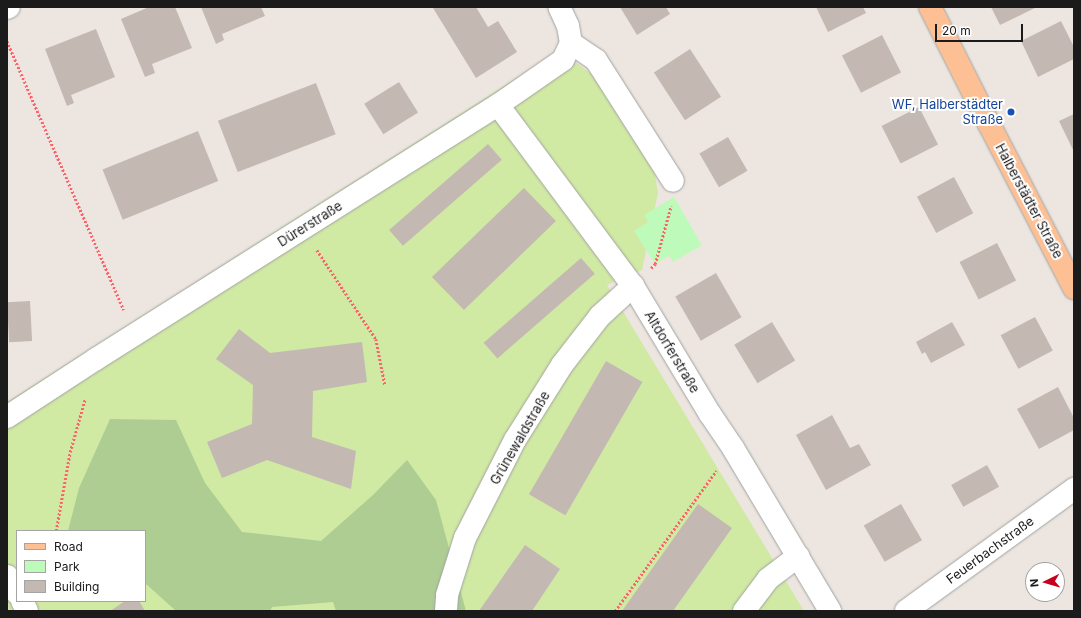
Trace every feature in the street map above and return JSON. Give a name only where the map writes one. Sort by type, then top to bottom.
[{"type":"main road","name":"Halberstädter Straße","points":[[930,7],[1074,288]]},
{"type":"street","points":[[559,7],[568,26],[571,43],[596,60],[673,181]]},
{"type":"street","name":"Dürerstraße","points":[[7,417],[96,359],[498,106],[563,60],[571,43]]},
{"type":"street","name":"Altdorferstraße","points":[[498,106],[632,286],[710,414],[733,448],[830,611]]},
{"type":"street","name":"Grünewaldstraße","points":[[446,611],[448,595],[466,538],[515,440],[562,365],[600,316],[632,286]]},
{"type":"street","name":"Feuerbachstraße","points":[[906,611],[1074,489]]},
{"type":"street","points":[[744,611],[768,579],[798,556]]},
{"type":"street","points":[[7,576],[16,591]]},
{"type":"street","points":[[22,602],[27,611]]},
{"type":"path","points":[[7,41],[134,335]]},
{"type":"path","points":[[655,264],[672,204]]},
{"type":"path","points":[[302,229],[376,339],[386,385]]},
{"type":"path","points":[[56,530],[70,452],[96,359]]},
{"type":"path","points":[[615,611],[733,448]]},
{"type":"green space","points":[[559,51],[599,79],[653,163],[658,193],[642,270],[607,285],[804,611],[7,611],[7,402]]},
{"type":"green space","points":[[674,197],[702,245],[673,262],[669,256],[655,264],[634,231],[648,222],[644,215]]},
{"type":"green space","points":[[110,419],[176,420],[205,483],[242,532],[321,541],[373,495],[407,460],[436,500],[466,611],[336,611],[333,602],[272,607],[270,611],[176,611],[146,584],[146,530],[68,530],[79,488]]},
{"type":"building","points":[[149,7],[175,7],[192,48],[152,64],[155,73],[145,77],[121,19]]},
{"type":"building","points":[[201,7],[261,7],[265,16],[222,34],[224,40],[216,44]]},
{"type":"building","points":[[476,7],[488,27],[498,21],[517,52],[476,78],[433,8]]},
{"type":"building","points":[[620,7],[666,7],[670,14],[637,35]]},
{"type":"building","points":[[816,7],[863,7],[866,13],[828,32]]},
{"type":"building","points":[[991,7],[1037,7],[1000,25]]},
{"type":"building","points":[[1061,21],[1074,47],[1074,59],[1038,77],[1021,41]]},
{"type":"building","points":[[96,29],[115,77],[71,95],[74,103],[67,106],[45,49]]},
{"type":"building","points":[[882,35],[901,72],[861,93],[842,55]]},
{"type":"building","points":[[690,49],[721,97],[685,120],[654,72]]},
{"type":"building","points":[[399,82],[418,113],[383,134],[364,104]]},
{"type":"building","points":[[316,83],[336,134],[238,172],[218,121]]},
{"type":"building","points":[[919,107],[938,144],[901,163],[882,126]]},
{"type":"building","points":[[1074,114],[1074,152],[1059,121]]},
{"type":"building","points":[[198,131],[218,181],[123,220],[103,170]]},
{"type":"building","points":[[728,137],[748,171],[719,187],[699,154]]},
{"type":"building","points":[[488,144],[502,160],[403,246],[389,230]]},
{"type":"building","points":[[954,177],[973,213],[936,233],[917,197]]},
{"type":"building","points":[[524,188],[556,221],[464,310],[432,277]]},
{"type":"building","points":[[997,243],[1016,280],[979,299],[960,262]]},
{"type":"building","points":[[581,258],[595,274],[497,358],[484,343]]},
{"type":"building","points":[[716,273],[742,317],[701,341],[675,296]]},
{"type":"building","points":[[30,301],[32,341],[9,342],[7,302]]},
{"type":"building","points":[[1035,317],[1053,351],[1018,369],[1001,335]]},
{"type":"building","points":[[772,322],[795,361],[757,383],[734,345]]},
{"type":"building","points":[[952,322],[965,345],[931,363],[925,352],[922,354],[916,342]]},
{"type":"building","points":[[239,329],[270,353],[362,342],[367,382],[313,391],[312,437],[356,451],[351,489],[267,460],[222,478],[207,442],[252,424],[253,385],[216,359]]},
{"type":"building","points":[[606,361],[642,382],[565,515],[529,494]]},
{"type":"building","points":[[1058,387],[1074,418],[1074,430],[1039,449],[1017,409]]},
{"type":"building","points":[[832,415],[850,448],[859,444],[871,465],[826,490],[796,435]]},
{"type":"building","points":[[987,465],[999,487],[963,507],[951,485]]},
{"type":"building","points":[[698,504],[732,528],[673,611],[622,611]]},
{"type":"building","points":[[901,504],[922,540],[885,562],[864,526]]},
{"type":"building","points":[[525,545],[560,569],[532,611],[479,611]]},
{"type":"building","points":[[124,602],[140,602],[145,611],[110,611]]},
{"type":"place","name":"WF, Halberstädter Straße","points":[[1011,112]]}]
